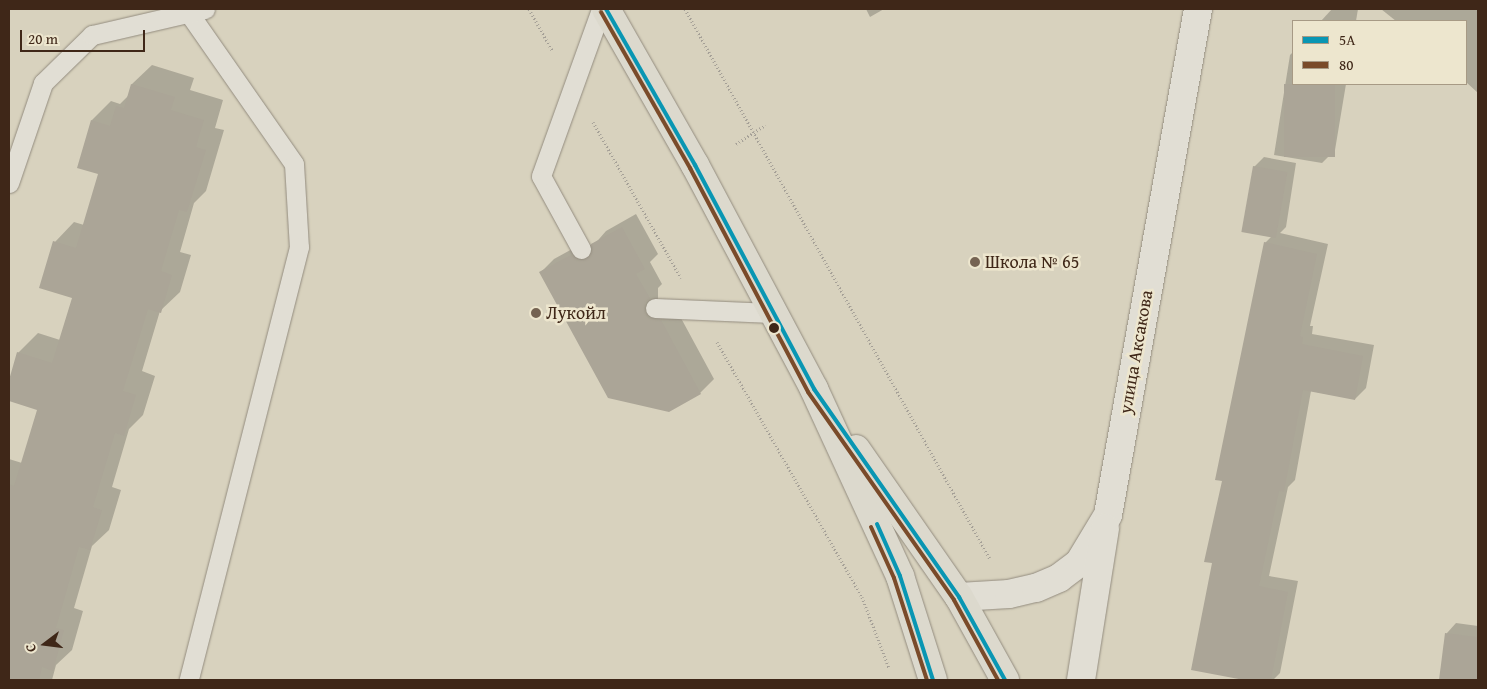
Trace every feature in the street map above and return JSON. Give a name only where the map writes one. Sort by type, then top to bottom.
[{"type":"highway","points":[[606,9],[695,165],[814,389],[900,576],[933,680]]},
{"type":"highway","points":[[814,389],[959,597],[1005,680]]},
{"type":"street","name":"улица Аксакова","points":[[959,597],[1009,594],[1036,588],[1059,578],[1079,563],[1108,514],[1198,9]]},
{"type":"street","points":[[1081,680],[1108,514]]},
{"type":"lane","points":[[580,249],[541,176],[601,9]]},
{"type":"lane","points":[[9,183],[43,83],[92,35],[193,10],[294,164],[299,247],[190,680]]},
{"type":"lane","points":[[655,308],[772,313]]},
{"type":"path","points":[[685,9],[755,132],[991,561]]},
{"type":"path","points":[[736,144],[765,125]]},
{"type":"building","points":[[131,84],[175,97],[171,110],[204,120],[196,147],[206,150],[187,212],[179,210],[161,271],[172,275],[161,313],[148,309],[123,391],[136,395],[124,436],[115,433],[93,507],[102,510],[90,550],[79,547],[56,628],[64,630],[53,671],[42,667],[39,680],[9,680],[9,484],[14,486],[37,410],[9,401],[9,380],[17,352],[52,363],[72,298],[39,288],[53,241],[76,248],[98,174],[77,168],[91,120],[110,126],[116,106],[124,108]]},
{"type":"building","points":[[1284,84],[1335,85],[1335,157],[1284,157]]},
{"type":"building","points":[[1253,166],[1287,172],[1276,238],[1241,232]]},
{"type":"building","points":[[622,227],[645,269],[636,274],[650,298],[645,302],[645,313],[649,318],[661,320],[701,394],[669,412],[608,398],[539,272],[571,255],[580,260],[587,259],[592,250],[591,244]]},
{"type":"building","points":[[1264,242],[1317,254],[1300,336],[1303,337],[1302,344],[1363,356],[1355,400],[1303,390],[1284,492],[1279,491],[1259,586],[1288,592],[1271,680],[1244,680],[1191,670],[1212,563],[1204,562],[1222,481],[1215,480]]},
{"type":"building","points":[[1445,633],[1478,637],[1478,680],[1439,680]]},
{"type":"transit line","name":"5А","points":[[606,9],[695,165],[814,389],[959,597],[1005,680]]},
{"type":"transit line","name":"80","points":[[601,12],[690,168],[808,392],[954,600],[998,680]]},
{"type":"transit line","name":"5А","points":[[877,524],[900,576],[933,680]]},
{"type":"transit line","name":"80","points":[[871,527],[894,578],[927,680]]},
{"type":"place","name":"Школа № 65","points":[[975,262]]},
{"type":"place","name":"Лукойл","points":[[536,313]]}]
